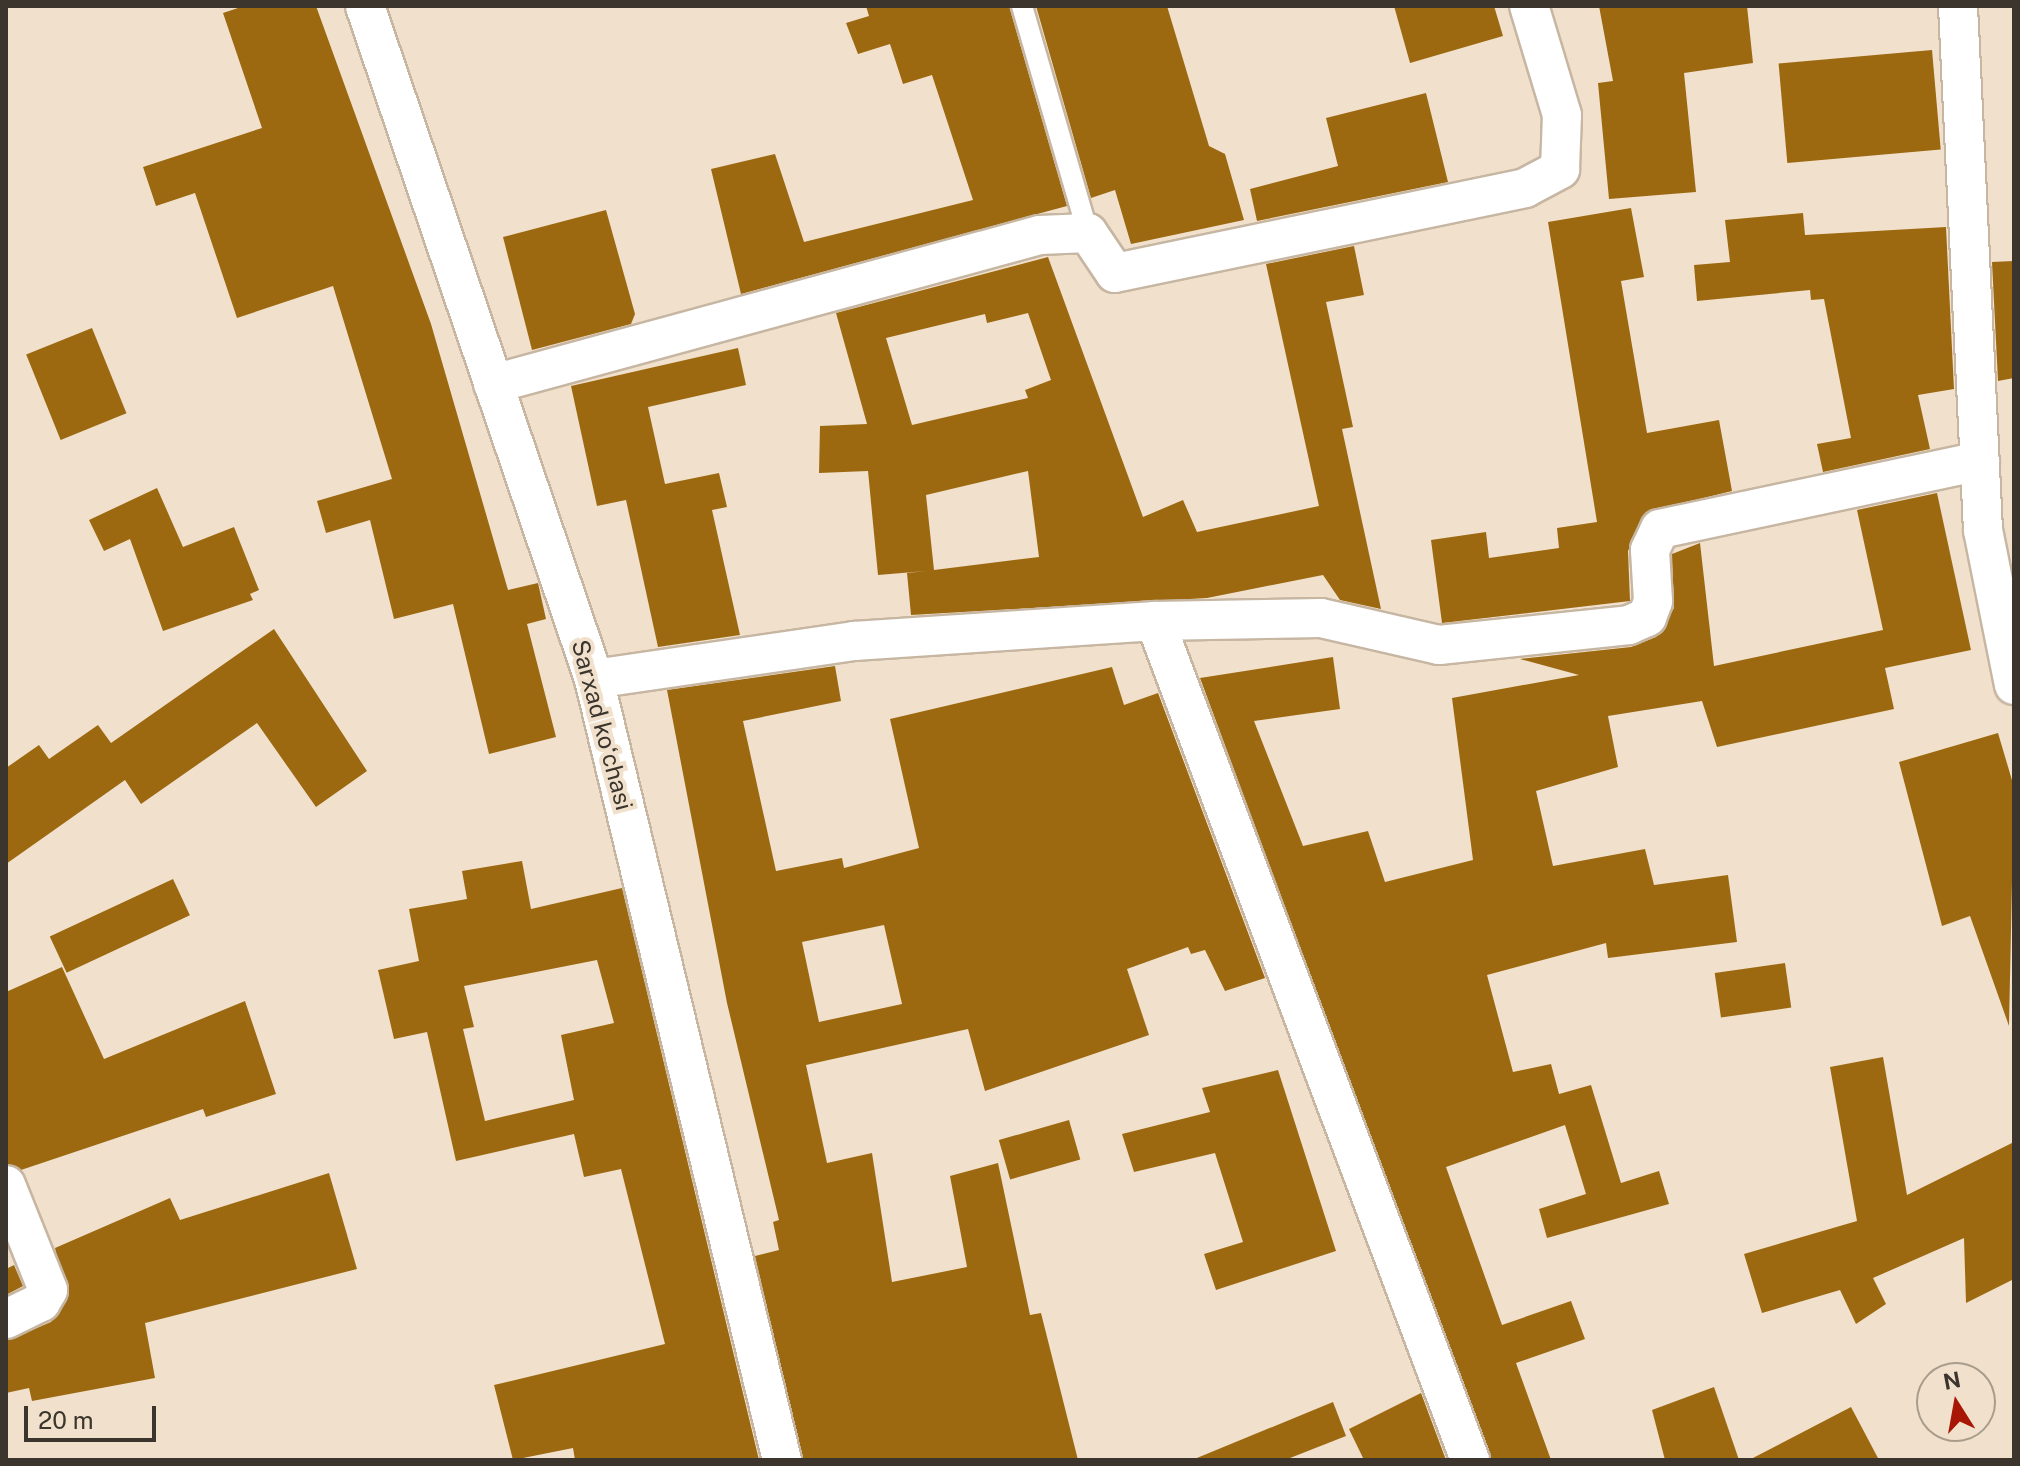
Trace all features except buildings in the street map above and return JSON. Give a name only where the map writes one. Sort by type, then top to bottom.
[{"type":"street","name":"Sarxad koʻchasi","points":[[365,6],[594,679],[782,1460]]},
{"type":"street","points":[[493,384],[1040,235],[1088,233],[1115,273],[1525,188],[1560,169],[1562,115],[1529,6]]},
{"type":"street","points":[[1958,6],[1983,530],[2014,685]]},
{"type":"street","points":[[594,679],[854,641],[1155,621],[1321,618],[1439,645],[1629,625],[1647,617],[1653,601],[1650,550],[1660,529],[1980,461]]},
{"type":"street","points":[[1155,621],[1470,1460]]},
{"type":"street","points":[[6,1185],[48,1290],[41,1302],[6,1319]]},
{"type":"lane","points":[[1022,6],[1088,233]]}]
